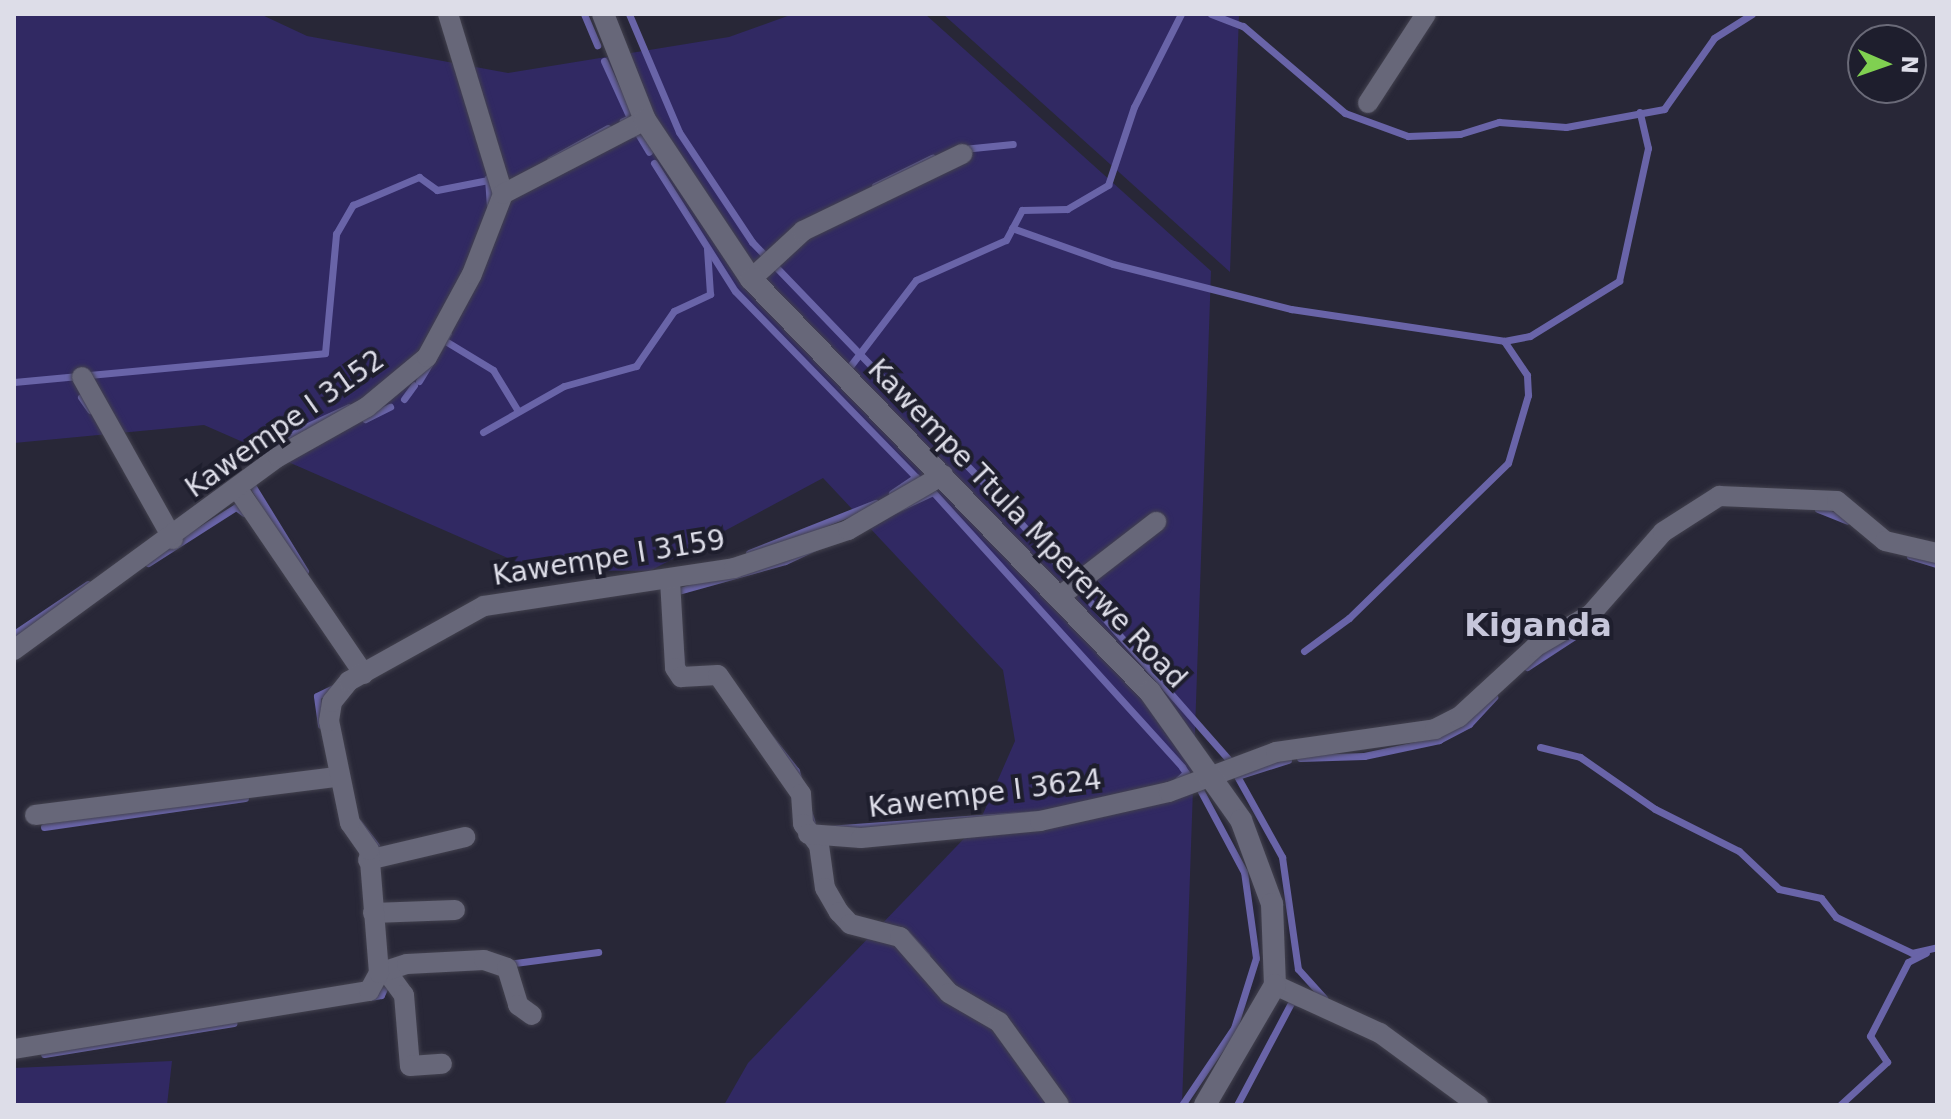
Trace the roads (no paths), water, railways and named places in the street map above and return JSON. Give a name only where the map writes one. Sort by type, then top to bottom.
[{"type":"street","points":[[448,14],[503,194],[645,120]]},
{"type":"street","name":"Kawempe Ttula Mpererwe Road","points":[[603,14],[645,120],[751,279],[1150,692],[1211,772],[1262,869],[1272,904],[1275,985]]},
{"type":"street","points":[[1368,103],[1426,14]]},
{"type":"street","points":[[751,279],[813,225],[962,154]]},
{"type":"street","name":"Kawempe I 3152","points":[[14,650],[173,539],[237,488],[367,407],[427,357],[472,274],[503,194]]},
{"type":"street","points":[[82,377],[173,539]]},
{"type":"street","name":"Kawempe I 3159","points":[[383,973],[368,860],[337,777],[332,702],[364,674],[484,606],[734,568],[848,530],[943,475]]},
{"type":"street","points":[[237,488],[364,674]]},
{"type":"street","name":"Kawempe I 3624","points":[[808,834],[861,838],[1040,821],[1169,792],[1211,772],[1276,752],[1435,729],[1459,717],[1535,647],[1591,614],[1663,532],[1719,496],[1837,501],[1885,541],[1937,553]]},
{"type":"street","points":[[1059,597],[1156,522]]},
{"type":"street","points":[[670,580],[675,668],[681,677],[718,675],[801,794],[808,834],[819,845],[825,888],[850,924],[900,937],[914,948],[949,993],[999,1022],[1059,1105]]},
{"type":"street","points":[[35,815],[337,777]]},
{"type":"street","points":[[368,860],[465,837]]},
{"type":"street","points":[[373,913],[455,910]]},
{"type":"street","points":[[14,1049],[369,991],[383,973],[407,964],[484,960],[507,968],[518,1005],[532,1015]]},
{"type":"street","points":[[383,973],[404,995],[410,1066],[442,1064]]},
{"type":"street","points":[[1205,1105],[1275,985],[1380,1033],[1478,1105]]},
{"type":"waterway","points":[[584,14],[597,45]]},
{"type":"waterway","points":[[629,14],[679,132],[752,242],[1005,505],[1231,762]]},
{"type":"waterway","points":[[851,365],[916,280],[1006,240],[1022,210],[1067,209],[1108,185],[1134,107],[1181,14]]},
{"type":"waterway","points":[[1211,14],[1243,26],[1345,113],[1408,136],[1460,134],[1499,122],[1566,127],[1664,109],[1714,38],[1752,14]]},
{"type":"waterway","points":[[604,61],[630,118],[623,121]]},
{"type":"waterway","points":[[1304,651],[1349,618],[1508,463],[1528,395],[1527,375],[1504,341],[1530,336],[1619,281],[1648,148],[1640,112]]},
{"type":"waterway","points":[[550,160],[608,128]]},
{"type":"waterway","points":[[632,134],[637,132],[649,152]]},
{"type":"waterway","points":[[963,149],[1013,144]]},
{"type":"waterway","points":[[875,186],[932,158]]},
{"type":"waterway","points":[[654,163],[735,291],[916,477],[892,493]]},
{"type":"waterway","points":[[14,382],[325,353],[336,234],[353,205],[419,177],[437,190],[488,180]]},
{"type":"waterway","points":[[488,178],[490,206]]},
{"type":"waterway","points":[[1012,228],[1113,264],[1291,309],[1504,341]]},
{"type":"waterway","points":[[483,432],[564,386],[636,366],[674,311],[710,294],[707,249]]},
{"type":"waterway","points":[[419,381],[448,333]]},
{"type":"waterway","points":[[447,342],[493,370],[518,411]]},
{"type":"waterway","points":[[404,399],[414,385]]},
{"type":"waterway","points":[[81,397],[90,410]]},
{"type":"waterway","points":[[308,426],[349,407]]},
{"type":"waterway","points":[[365,419],[390,407]]},
{"type":"waterway","points":[[266,455],[302,428]]},
{"type":"waterway","points":[[252,485],[305,571]]},
{"type":"waterway","points":[[933,492],[1182,767],[1186,773],[1172,785],[1063,812],[814,830],[796,771],[719,672],[682,674],[675,592],[785,561],[933,492]]},
{"type":"waterway","points":[[749,553],[875,503]]},
{"type":"waterway","points":[[148,563],[236,507],[244,513]]},
{"type":"waterway","points":[[1818,509],[1847,521]]},
{"type":"waterway","points":[[1910,556],[1937,564]]},
{"type":"waterway","points":[[14,634],[88,584]]},
{"type":"waterway","points":[[1527,667],[1593,624]]},
{"type":"waterway","points":[[321,725],[317,696],[340,685]]},
{"type":"waterway","points":[[1300,758],[1364,756],[1439,740],[1469,724],[1494,697]]},
{"type":"waterway","points":[[1540,747],[1580,757],[1655,809],[1739,851],[1779,889],[1821,898],[1836,917],[1912,953],[1937,947]]},
{"type":"waterway","points":[[1288,760],[1237,776],[1282,857],[1298,969],[1324,998]]},
{"type":"waterway","points":[[1182,1105],[1234,1028],[1256,958],[1244,872],[1197,784]]},
{"type":"waterway","points":[[44,827],[245,798]]},
{"type":"waterway","points":[[358,822],[376,846]]},
{"type":"waterway","points":[[906,933],[926,955]]},
{"type":"waterway","points":[[507,964],[598,952]]},
{"type":"waterway","points":[[1840,1105],[1887,1062],[1870,1036],[1908,962],[1926,953]]},
{"type":"waterway","points":[[370,997],[381,995],[388,980]]},
{"type":"waterway","points":[[1237,1105],[1292,1001],[1299,1003]]},
{"type":"waterway","points":[[44,1054],[233,1023]]},
{"type":"district","name":"Kiganda","points":[[1538,625]]}]
